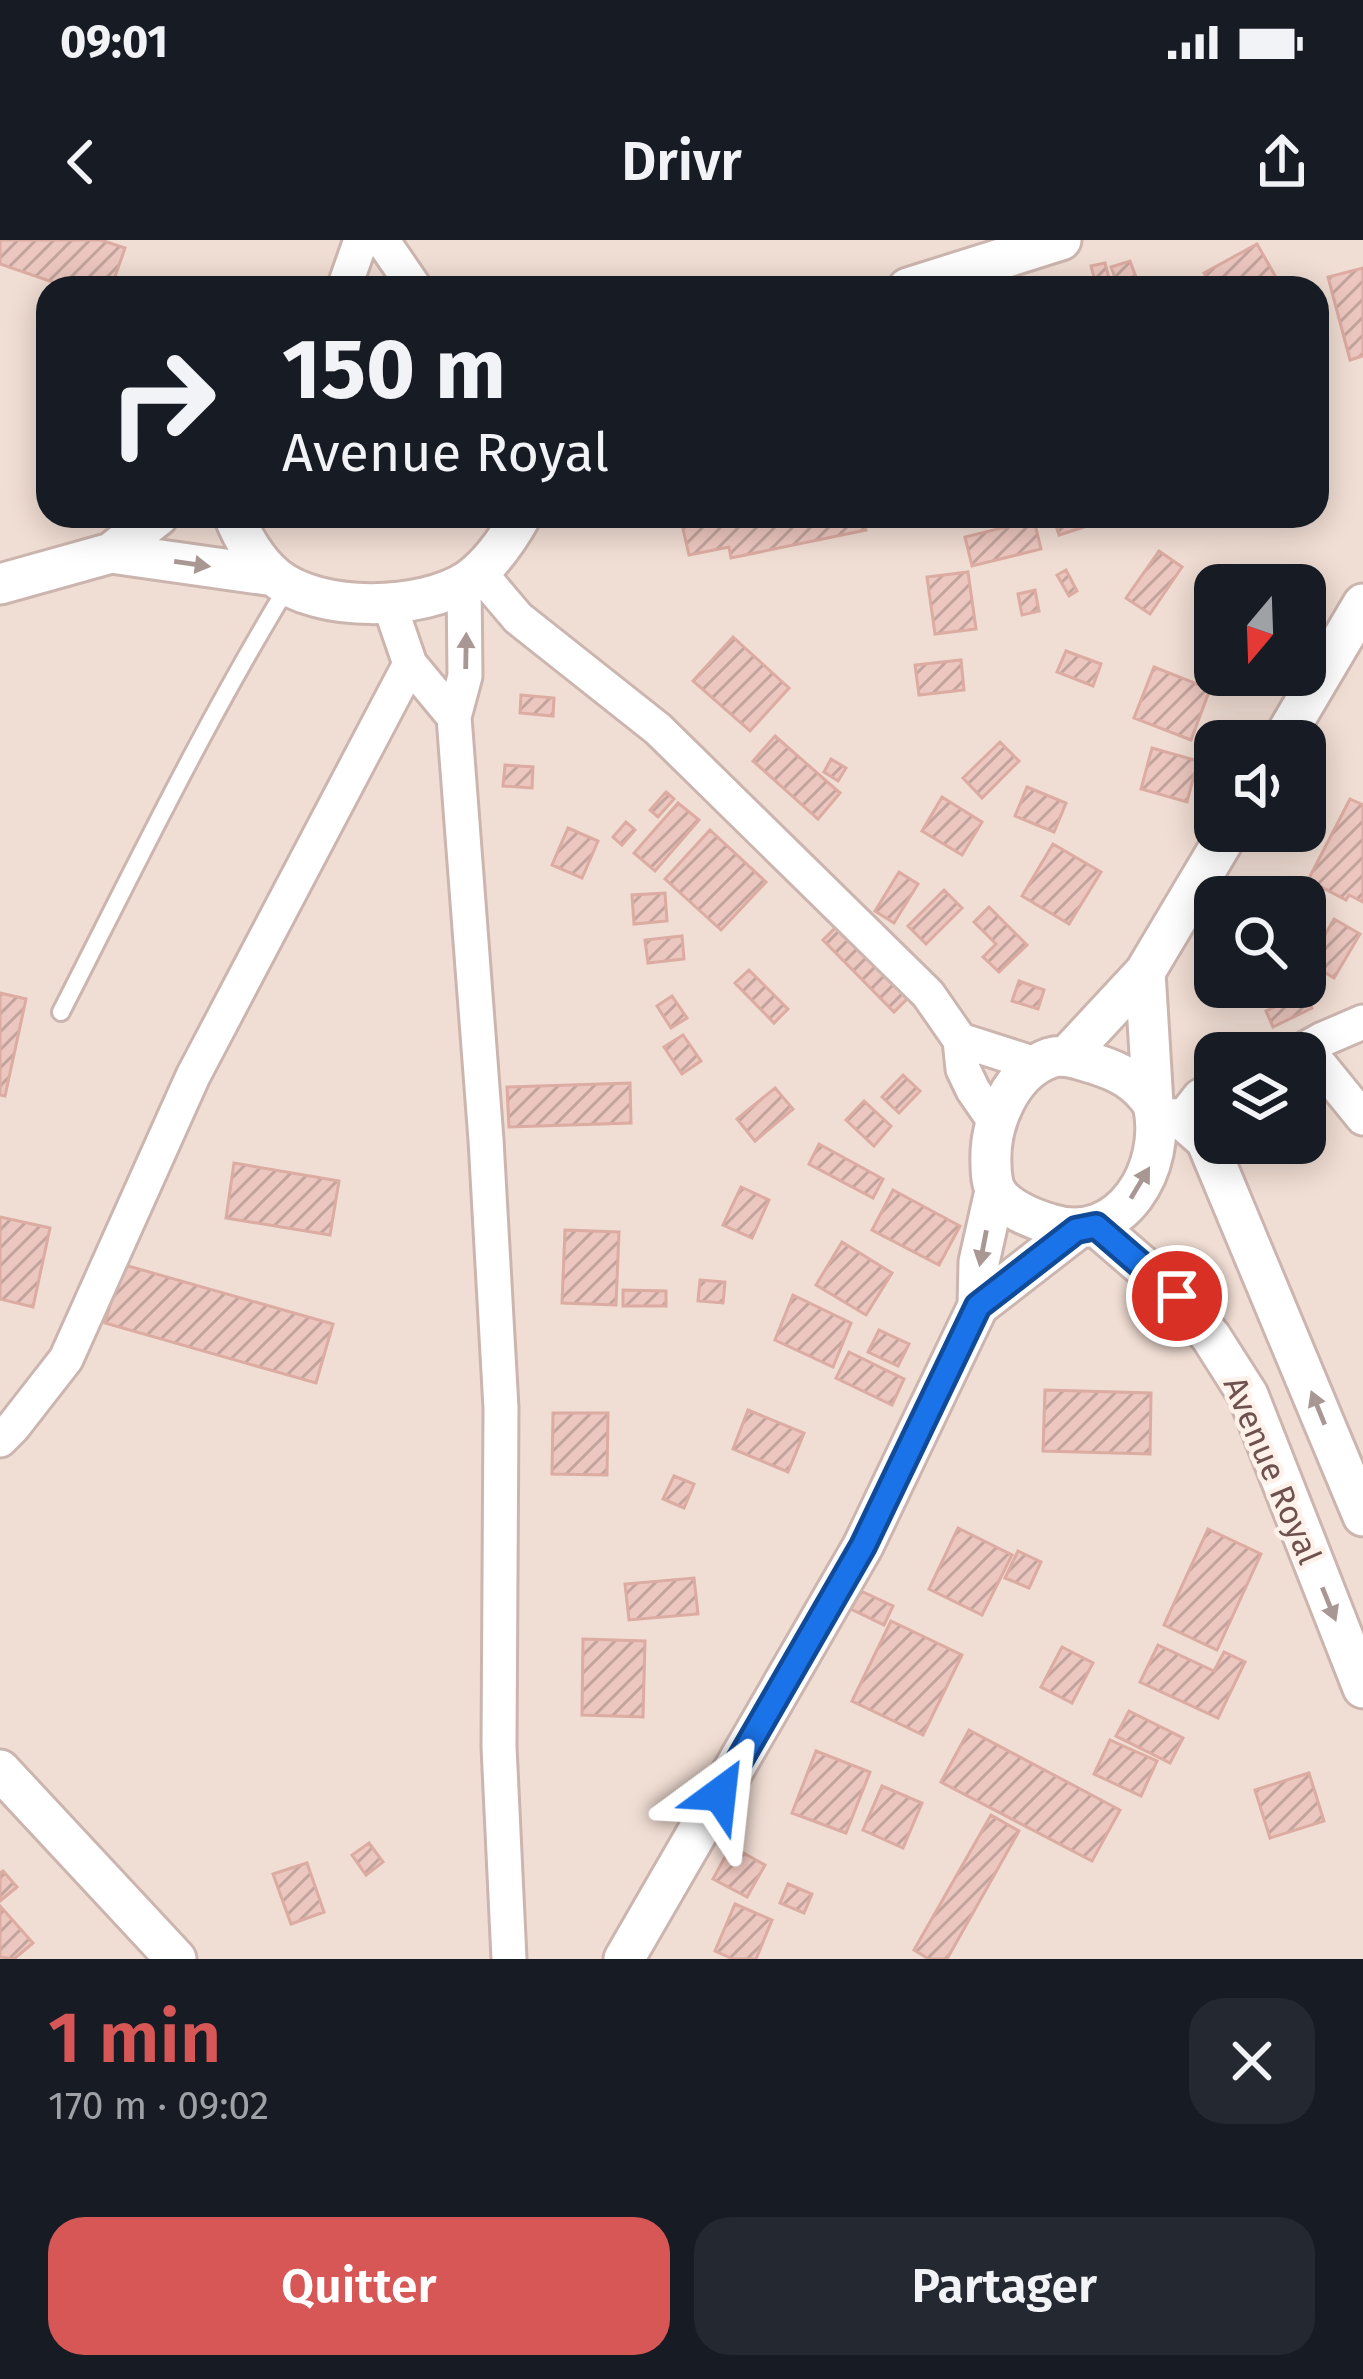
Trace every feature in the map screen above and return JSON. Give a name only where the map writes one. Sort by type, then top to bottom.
[{"type":"street","points":[[348,276],[361,240]]},
{"type":"street","points":[[382,240],[407,276]]},
{"type":"street","points":[[946,276],[1061,240]]},
{"type":"street","points":[[0,584],[111,553],[143,528]]},
{"type":"street","points":[[240,528],[253,552],[281,581]]},
{"type":"street","points":[[111,553],[281,581],[328,599],[388,603],[417,601],[471,577],[514,528]]},
{"type":"street","points":[[471,577],[465,676],[454,717],[501,1408],[499,1747],[509,1959]]},
{"type":"street","points":[[471,577],[658,729],[928,994],[960,1040],[963,1069],[995,1123]]},
{"type":"street","points":[[388,603],[410,664],[454,717]]},
{"type":"street","points":[[1294,720],[1363,604]]},
{"type":"street","points":[[0,1440],[66,1359],[193,1076],[410,664]]},
{"type":"street","points":[[624,1959],[863,1546],[978,1306],[979,1262],[995,1191],[991,1145],[1008,1096],[1145,972],[1216,852]]},
{"type":"street","points":[[978,1306],[1138,1193],[1148,1174],[1164,1114],[1145,972]]},
{"type":"street","points":[[1326,1038],[1363,1022]]},
{"type":"street","points":[[960,1040],[1128,1077],[1164,1114]]},
{"type":"street","points":[[1326,1077],[1363,1118]]},
{"type":"street","points":[[1164,1114],[1194,1099]]},
{"type":"street","name":"Avenue Royal","points":[[1164,1114],[1206,1140],[1363,1516]]},
{"type":"street","points":[[995,1191],[1035,1219],[1086,1228]]},
{"type":"street","name":"Avenue Royal","points":[[1086,1228],[1177,1296],[1248,1394],[1363,1688]]},
{"type":"street","points":[[0,1770],[176,1959]]},
{"type":"lane","points":[[61,1012],[281,581]]},
{"type":"shaded area","points":[[0,240],[1363,240],[1363,1959],[0,1959]]},
{"type":"building","points":[[0,240],[101,240],[125,248],[115,276],[36,276],[0,264]]},
{"type":"building","points":[[1257,244],[1275,276],[1206,276]]},
{"type":"building","points":[[1130,261],[1136,276],[1114,276],[1111,267]]},
{"type":"building","points":[[1105,263],[1108,276],[1094,276],[1091,266]]},
{"type":"building","points":[[1363,268],[1363,356],[1350,360],[1329,277]]},
{"type":"building","points":[[683,528],[866,530],[731,558],[729,547],[689,555]]},
{"type":"building","points":[[1002,528],[1036,528],[1041,549],[972,566],[965,537]]},
{"type":"building","points":[[1159,551],[1182,567],[1150,614],[1126,598]]},
{"type":"building","points":[[1066,570],[1077,591],[1069,596],[1057,575]]},
{"type":"building","points":[[968,572],[976,629],[935,634],[927,577]]},
{"type":"building","points":[[1035,590],[1039,611],[1022,615],[1018,594]]},
{"type":"building","points":[[733,637],[789,688],[750,731],[693,681]]},
{"type":"building","points":[[1066,651],[1101,664],[1093,686],[1057,672]]},
{"type":"building","points":[[961,660],[964,690],[919,695],[915,665]]},
{"type":"building","points":[[1154,667],[1194,683],[1194,696],[1207,696],[1198,720],[1194,720],[1191,740],[1134,718]]},
{"type":"building","points":[[521,695],[554,698],[553,716],[520,713]]},
{"type":"building","points":[[775,736],[840,793],[818,819],[753,761]]},
{"type":"building","points":[[1000,742],[1019,761],[982,798],[963,778]]},
{"type":"building","points":[[1152,748],[1194,760],[1187,802],[1141,789]]},
{"type":"building","points":[[831,759],[846,768],[838,781],[824,772]]},
{"type":"building","points":[[505,765],[533,767],[532,788],[503,786]]},
{"type":"building","points":[[1027,787],[1066,803],[1054,832],[1015,816]]},
{"type":"building","points":[[666,792],[674,799],[658,817],[650,810]]},
{"type":"building","points":[[942,797],[982,822],[962,855],[922,831]]},
{"type":"building","points":[[1350,799],[1363,805],[1363,902],[1326,889],[1326,876],[1310,876]]},
{"type":"building","points":[[678,803],[699,820],[655,871],[634,853]]},
{"type":"building","points":[[626,822],[635,830],[622,845],[613,837]]},
{"type":"building","points":[[568,828],[598,841],[582,878],[552,865]]},
{"type":"building","points":[[710,830],[766,882],[721,930],[665,879]]},
{"type":"building","points":[[1053,844],[1101,872],[1069,924],[1022,896]]},
{"type":"building","points":[[899,872],[918,884],[894,923],[875,911]]},
{"type":"building","points":[[944,890],[962,908],[926,944],[908,926]]},
{"type":"building","points":[[665,893],[667,921],[634,924],[632,895]]},
{"type":"building","points":[[989,907],[1027,945],[999,972],[983,957],[996,944],[974,922]]},
{"type":"building","points":[[1334,919],[1360,934],[1334,978],[1326,973],[1326,933]]},
{"type":"building","points":[[840,923],[912,994],[894,1012],[823,940]]},
{"type":"building","points":[[682,936],[684,959],[648,963],[645,940]]},
{"type":"building","points":[[749,970],[788,1009],[774,1023],[735,983]]},
{"type":"building","points":[[1019,981],[1044,990],[1038,1009],[1012,1001]]},
{"type":"building","points":[[0,993],[26,999],[5,1096],[0,1095]]},
{"type":"building","points":[[672,996],[687,1018],[671,1028],[657,1006]]},
{"type":"building","points":[[1272,1008],[1312,1008],[1273,1027],[1266,1011]]},
{"type":"building","points":[[683,1035],[701,1061],[682,1074],[664,1047]]},
{"type":"building","points":[[903,1075],[920,1091],[899,1113],[882,1097]]},
{"type":"building","points":[[630,1083],[631,1123],[509,1127],[507,1087]]},
{"type":"building","points":[[775,1088],[793,1109],[755,1141],[737,1119]]},
{"type":"building","points":[[864,1101],[891,1126],[874,1146],[846,1120]]},
{"type":"building","points":[[819,1144],[883,1179],[873,1198],[809,1164]]},
{"type":"building","points":[[234,1163],[339,1181],[330,1235],[226,1218]]},
{"type":"building","points":[[741,1187],[769,1200],[752,1238],[723,1225]]},
{"type":"building","points":[[893,1190],[960,1226],[939,1265],[872,1230]]},
{"type":"building","points":[[0,1217],[50,1228],[33,1307],[0,1299]]},
{"type":"building","points":[[565,1230],[619,1232],[616,1305],[562,1303]]},
{"type":"building","points":[[842,1242],[892,1273],[866,1315],[816,1285]]},
{"type":"building","points":[[121,1264],[333,1324],[316,1383],[105,1323]]},
{"type":"building","points":[[700,1280],[725,1282],[723,1303],[698,1301]]},
{"type":"building","points":[[623,1290],[666,1291],[666,1306],[623,1306]]},
{"type":"building","points":[[793,1295],[851,1323],[833,1367],[775,1340]]},
{"type":"building","points":[[879,1330],[909,1344],[898,1366],[868,1352]]},
{"type":"building","points":[[849,1352],[904,1379],[892,1405],[836,1378]]},
{"type":"building","points":[[1045,1390],[1151,1393],[1150,1454],[1043,1451]]},
{"type":"building","points":[[748,1410],[804,1433],[788,1472],[733,1449]]},
{"type":"building","points":[[553,1413],[608,1413],[607,1475],[552,1474]]},
{"type":"building","points":[[674,1476],[694,1484],[684,1508],[663,1499]]},
{"type":"building","points":[[958,1528],[1012,1555],[982,1615],[929,1589]]},
{"type":"building","points":[[1208,1529],[1261,1554],[1217,1650],[1164,1625]]},
{"type":"building","points":[[1018,1551],[1041,1562],[1029,1588],[1005,1578]]},
{"type":"building","points":[[694,1578],[698,1614],[629,1620],[625,1584]]},
{"type":"building","points":[[861,1591],[893,1606],[884,1625],[851,1609]]},
{"type":"building","points":[[891,1621],[962,1655],[923,1735],[852,1701]]},
{"type":"building","points":[[583,1639],[645,1641],[643,1717],[582,1715]]},
{"type":"building","points":[[1158,1645],[1214,1671],[1224,1652],[1245,1662],[1218,1718],[1140,1682]]},
{"type":"building","points":[[1062,1647],[1093,1663],[1072,1703],[1041,1687]]},
{"type":"building","points":[[1129,1711],[1183,1738],[1170,1763],[1116,1736]]},
{"type":"building","points":[[969,1730],[1120,1810],[1092,1861],[941,1782]]},
{"type":"building","points":[[1110,1740],[1157,1761],[1141,1796],[1094,1774]]},
{"type":"building","points":[[816,1751],[870,1772],[846,1833],[792,1813]]},
{"type":"building","points":[[1309,1773],[1324,1821],[1270,1838],[1255,1790]]},
{"type":"building","points":[[882,1786],[922,1803],[903,1848],[863,1830]]},
{"type":"building","points":[[991,1815],[1019,1831],[947,1959],[929,1959],[914,1950]]},
{"type":"building","points":[[369,1843],[383,1862],[366,1875],[352,1855]]},
{"type":"building","points":[[731,1846],[765,1865],[747,1897],[713,1879]]},
{"type":"building","points":[[307,1863],[324,1912],[291,1924],[273,1874]]},
{"type":"building","points":[[0,1873],[17,1887],[0,1901]]},
{"type":"building","points":[[788,1884],[812,1894],[804,1913],[780,1903]]},
{"type":"building","points":[[735,1904],[772,1920],[756,1959],[733,1959],[715,1951]]},
{"type":"building","points":[[0,1906],[33,1943],[14,1959],[0,1957]]},
{"type":"route","points":[[720,1794],[863,1546],[978,1306],[1076,1230],[1096,1226],[1177,1296]]}]
